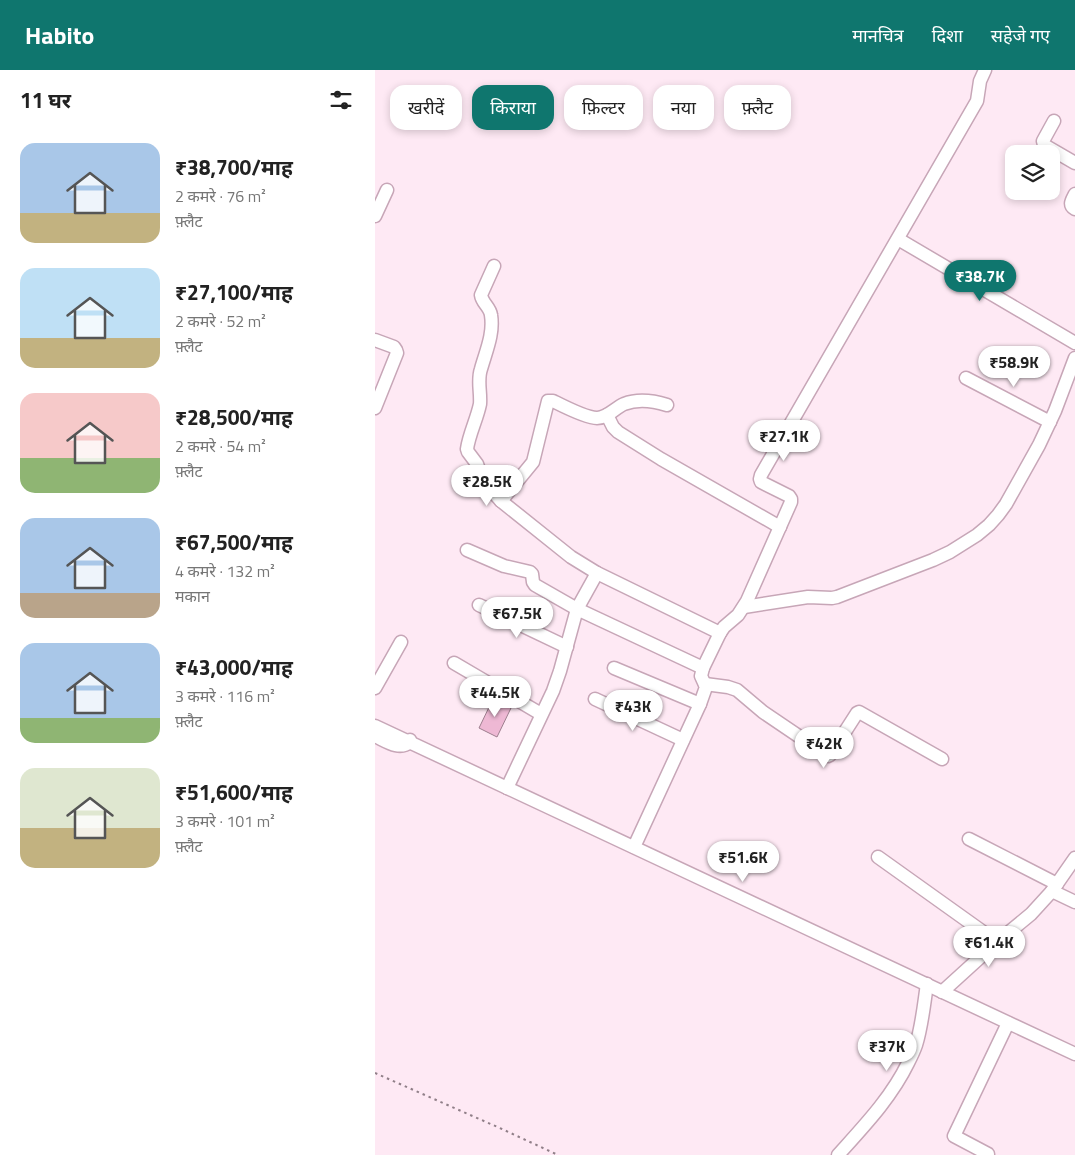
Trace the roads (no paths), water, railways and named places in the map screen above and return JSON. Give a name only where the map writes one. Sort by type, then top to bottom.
[{"type":"street","points":[[634,846],[700,704],[705,691],[705,684],[701,676],[703,668],[724,627],[744,607],[791,502],[789,496],[761,482],[759,479],[977,102],[980,81],[985,70]]},
{"type":"street","points":[[1054,121],[1043,141],[1043,145],[1075,163]]},
{"type":"street","points":[[375,216],[387,190]]},
{"type":"street","points":[[1075,194],[1071,202],[1075,209]]},
{"type":"street","points":[[898,238],[1075,343]]},
{"type":"street","points":[[494,266],[481,295],[481,299],[488,306],[491,313],[491,332],[480,373],[480,403],[467,449],[477,464],[483,481],[501,501],[571,558],[720,633]]},
{"type":"street","points":[[375,340],[394,348],[397,353],[375,408]]},
{"type":"street","points":[[744,607],[808,597],[837,597],[933,560],[977,535],[998,515],[1029,462],[1050,422],[1075,358]]},
{"type":"street","points":[[966,378],[1050,422]]},
{"type":"street","points":[[501,501],[533,462],[548,401],[553,401],[595,419],[604,417],[623,405],[633,402],[653,402],[667,405]]},
{"type":"street","points":[[607,415],[618,432],[661,459],[780,527]]},
{"type":"street","points":[[467,550],[508,568],[530,572],[535,585],[577,608],[703,668]]},
{"type":"street","points":[[507,788],[553,691],[577,608],[597,572]]},
{"type":"street","points":[[479,606],[567,647]]},
{"type":"street","points":[[375,688],[401,642]]},
{"type":"street","points":[[454,664],[541,714]]},
{"type":"street","points":[[615,668],[700,704]]},
{"type":"street","points":[[705,684],[728,686],[737,690],[763,712],[828,756],[859,712],[942,759]]},
{"type":"street","points":[[595,699],[683,740]]},
{"type":"street","points":[[375,718],[405,732],[410,738],[404,740]]},
{"type":"street","points":[[375,726],[1075,1054]]},
{"type":"street","points":[[375,736],[400,747],[406,745],[404,740]]},
{"type":"street","points":[[969,839],[1055,888],[1075,902]]},
{"type":"street","points":[[878,857],[997,942]]},
{"type":"street","points":[[942,992],[1025,919],[1055,888],[1075,858]]},
{"type":"street","points":[[838,1155],[879,1109],[905,1069],[915,1047],[927,984]]},
{"type":"street","points":[[987,1155],[954,1136],[1008,1023]]}]
